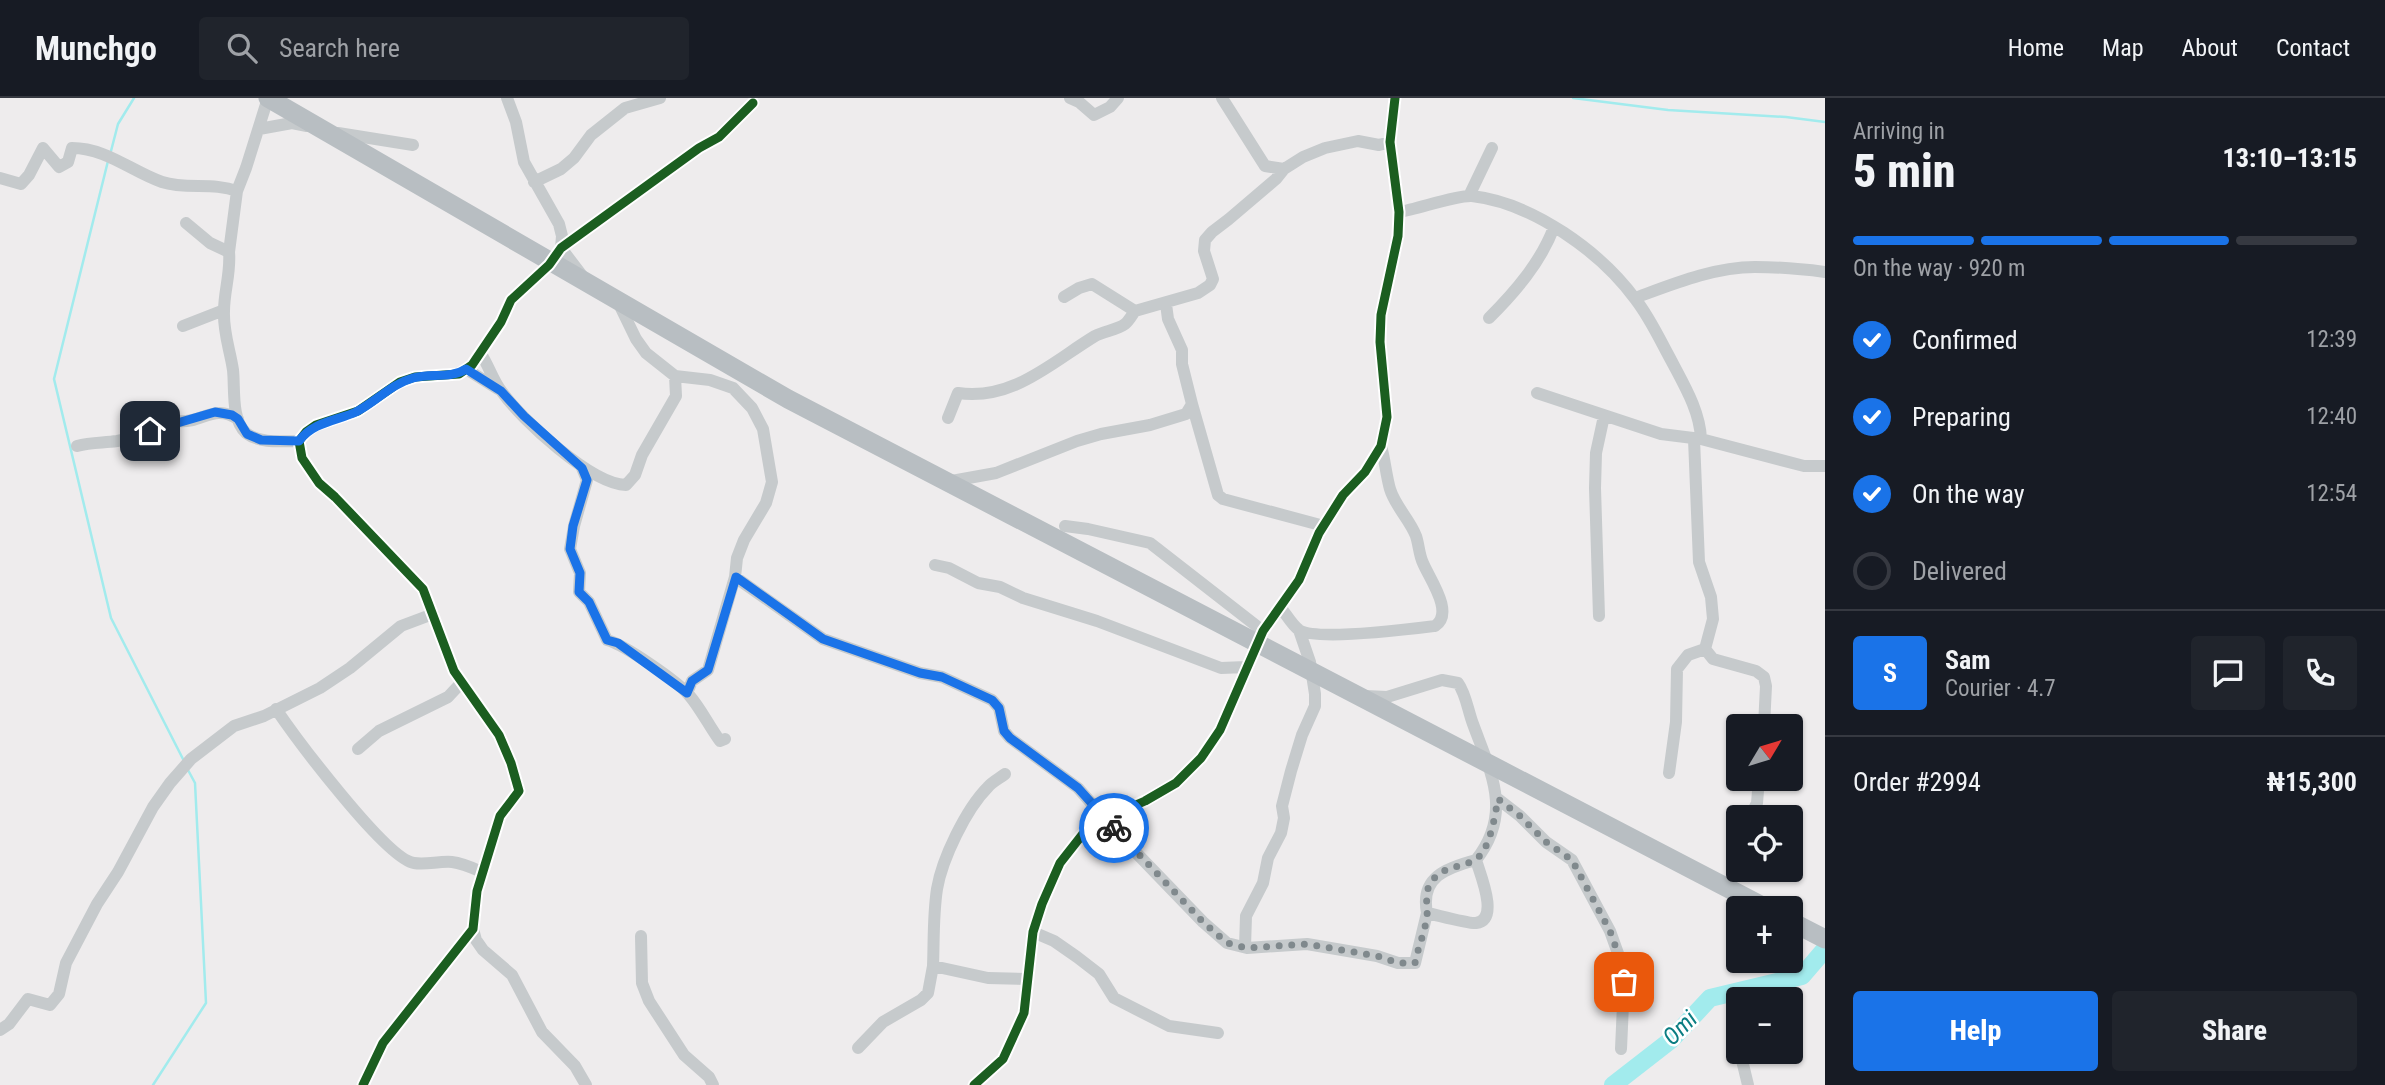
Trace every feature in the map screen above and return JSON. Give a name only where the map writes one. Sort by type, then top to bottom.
[{"type":"highway","points":[[268,98],[788,399],[1743,896]]},
{"type":"highway","points":[[1803,928],[1825,939]]},
{"type":"street","points":[[268,98],[237,191],[229,251],[224,336],[232,367],[238,419],[247,434],[261,440],[299,441]]},
{"type":"street","points":[[507,98],[516,121],[524,162],[559,224],[561,248],[588,283],[619,303],[635,339],[646,353],[675,376],[710,380],[733,388],[752,408],[763,429],[772,482],[766,503],[744,540],[737,558],[736,577],[708,670],[692,681],[687,693]]},
{"type":"street","points":[[534,182],[561,169],[574,158],[598,128],[624,103],[660,98]]},
{"type":"street","points":[[1070,98],[1094,115],[1110,107],[1118,98]]},
{"type":"street","points":[[1222,98],[1265,166],[1284,169]]},
{"type":"street","points":[[974,1085],[1003,1059],[1024,1013],[1033,932],[1059,863],[1082,835],[1097,822],[1176,783],[1201,758],[1220,730],[1263,631],[1299,580],[1324,526],[1343,495],[1365,472],[1381,446],[1387,416],[1380,342],[1381,315],[1398,236],[1399,212],[1390,142],[1395,98]]},
{"type":"street","points":[[586,1085],[575,1066],[542,1032],[512,975],[483,950],[473,929],[477,891],[500,816],[519,791],[499,735],[454,671],[423,589],[319,483],[302,458],[299,441],[316,425],[358,411],[400,382],[415,377],[459,373],[466,369],[481,354],[511,300],[549,265],[561,248],[699,148],[719,137],[753,103]]},
{"type":"street","points":[[259,130],[292,123],[413,145]]},
{"type":"street","points":[[948,418],[958,393],[973,395],[1019,385],[1097,335],[1125,325],[1135,311],[1198,293],[1210,285],[1213,279],[1204,251],[1205,240],[1284,169],[1303,157],[1325,148],[1359,141],[1379,145],[1390,142]]},
{"type":"street","points":[[0,178],[21,184],[29,175],[43,148],[59,167],[68,162],[72,148],[82,148],[118,159],[164,183],[224,186],[237,191]]},
{"type":"street","points":[[1469,196],[1492,148]]},
{"type":"street","points":[[1399,212],[1469,196],[1508,204],[1554,227],[1596,256],[1635,298],[1681,379],[1700,423],[1699,562],[1711,597],[1713,619],[1706,649],[1713,659],[1756,671],[1764,677],[1765,714]]},
{"type":"street","points":[[186,223],[210,243],[229,251]]},
{"type":"street","points":[[1489,318],[1524,278],[1554,227]]},
{"type":"street","points":[[1635,298],[1678,282],[1726,270],[1754,267],[1825,272]]},
{"type":"street","points":[[1063,297],[1092,284],[1135,311]]},
{"type":"street","points":[[1166,304],[1168,319],[1182,349],[1182,364],[1218,495],[1223,499],[1324,526]]},
{"type":"street","points":[[183,326],[224,310]]},
{"type":"street","points":[[481,354],[490,366],[501,391]]},
{"type":"street","points":[[466,369],[501,391],[524,416],[582,468],[616,485],[626,485],[635,475],[642,456],[676,396],[675,376]]},
{"type":"street","points":[[1537,393],[1661,434],[1698,439],[1804,466],[1825,466]]},
{"type":"street","points":[[932,484],[996,473],[1077,441],[1170,420],[1186,414],[1192,404]]},
{"type":"street","points":[[77,446],[133,438],[178,421],[185,422],[215,412],[238,419]]},
{"type":"street","points":[[1600,616],[1595,488],[1596,453],[1604,416]]},
{"type":"street","points":[[1299,629],[1310,632],[1379,633],[1441,623],[1440,596],[1423,563],[1416,535],[1390,489],[1381,446]]},
{"type":"street","points":[[582,468],[587,480],[573,526],[570,549],[580,573],[579,592],[589,602],[607,640],[618,643],[687,693],[720,741],[725,739]]},
{"type":"street","points":[[1065,526],[1150,543],[1263,631]]},
{"type":"street","points":[[935,565],[949,568],[978,583],[1000,587],[1023,598],[1097,621],[1221,668],[1246,667]]},
{"type":"street","points":[[736,577],[823,639],[920,673],[942,677],[992,700],[999,708],[1004,731],[1010,738],[1078,788],[1120,836],[1203,922],[1227,943],[1245,947],[1307,944],[1377,956],[1398,963],[1415,963],[1427,913],[1425,903],[1428,886],[1436,876],[1456,865],[1476,859],[1488,842],[1498,799],[1493,778],[1458,682],[1441,680],[1387,697],[1367,696],[1332,686],[1310,662]]},
{"type":"street","points":[[1245,947],[1246,916],[1263,883],[1265,869],[1280,833],[1284,818],[1282,806],[1291,771],[1302,735],[1315,706],[1310,662],[1299,629],[1281,608]]},
{"type":"street","points":[[0,1030],[9,1024],[29,999],[50,1006],[59,994],[66,964],[97,904],[118,872],[153,807],[191,759],[234,726],[320,688],[350,668],[401,626],[433,614]]},
{"type":"street","points":[[1669,773],[1676,722],[1677,669],[1688,655],[1706,649]]},
{"type":"street","points":[[358,749],[379,731],[448,697],[462,682]]},
{"type":"street","points":[[276,709],[300,745],[356,812],[394,852],[412,863],[452,862],[482,872]]},
{"type":"street","points":[[858,1048],[883,1023],[922,1000],[928,993],[933,966],[933,923],[937,888],[947,855],[988,786],[1005,774]]},
{"type":"street","points":[[1498,799],[1546,842],[1572,860],[1610,931],[1620,959],[1624,982],[1621,1049]]},
{"type":"street","points":[[1427,913],[1475,923],[1485,919],[1488,902],[1476,859]]},
{"type":"street","points":[[363,1085],[383,1043],[473,929]]},
{"type":"street","points":[[1033,932],[1054,941],[1099,974],[1114,998],[1169,1026],[1219,1033]]},
{"type":"street","points":[[641,936],[642,984],[649,1001],[684,1055],[709,1077],[713,1085]]},
{"type":"street","points":[[933,966],[989,978],[1028,979]]},
{"type":"street","points":[[1743,1064],[1748,1085]]},
{"type":"waterway","points":[[111,151],[118,124],[134,98]]},
{"type":"waterway","points":[[1573,98],[1668,110],[1825,122]]},
{"type":"waterway","points":[[108,161],[54,379],[111,618],[184,761]]},
{"type":"waterway","points":[[153,1085],[206,1003],[195,783],[188,770]]},
{"type":"waterway","name":"Omi","points":[[1613,1085],[1671,1040],[1710,998],[1802,976],[1825,949]]},
{"type":"cycle path","points":[[974,1085],[1003,1059],[1024,1013],[1033,932],[1060,863],[1082,835],[1097,822],[1145,801],[1176,783],[1201,758],[1220,730],[1263,631],[1299,580],[1319,533],[1343,495],[1365,472],[1381,446],[1387,417],[1380,342],[1381,315],[1398,236],[1399,212],[1390,142],[1395,98]]},
{"type":"cycle path","points":[[363,1085],[383,1043],[473,929],[477,891],[500,816],[519,791],[499,735],[454,671],[423,589],[319,483],[302,458],[299,441],[316,425],[358,411],[400,382],[415,377],[459,374],[472,365],[501,322],[511,300],[549,265],[561,248],[699,148],[719,137],[753,103]]},
{"type":"way so far","points":[[1114,828],[1203,922],[1227,943],[1247,948],[1307,944],[1377,956],[1398,963],[1415,963],[1427,913],[1425,903],[1428,886],[1436,876],[1447,869],[1478,857],[1488,842],[1498,799],[1546,842],[1572,860],[1610,931],[1620,959],[1624,982]]},
{"type":"route","points":[[150,431],[215,412],[232,415],[238,419],[247,434],[261,440],[299,441],[316,425],[358,411],[400,382],[415,377],[459,373],[466,369],[501,391],[524,416],[582,468],[587,480],[573,526],[570,549],[580,573],[579,592],[589,602],[607,640],[618,643],[673,680],[687,693],[692,681],[708,670],[736,577],[823,639],[920,673],[942,677],[992,700],[999,708],[1004,731],[1010,738],[1078,788],[1114,828]]}]
